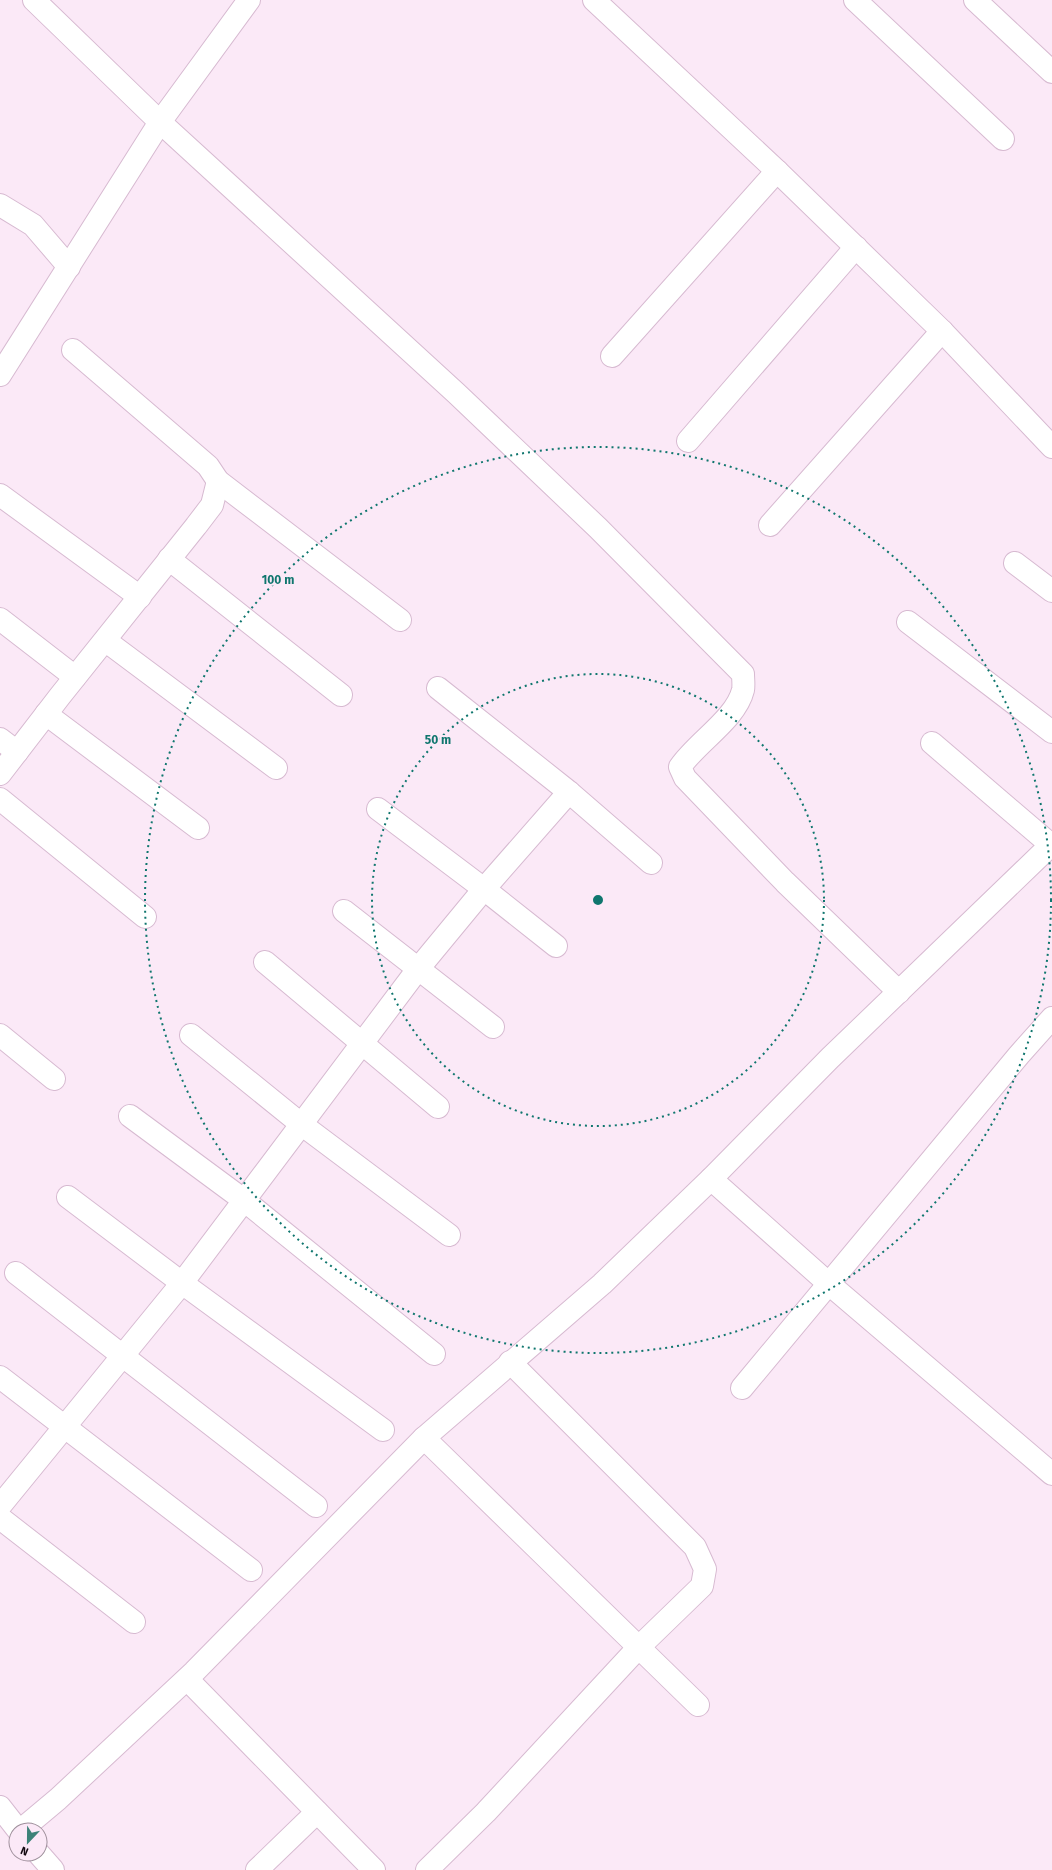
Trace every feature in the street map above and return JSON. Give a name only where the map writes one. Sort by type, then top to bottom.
[{"type":"street","points":[[34,0],[160,122],[266,218],[598,528],[743,674],[744,689],[738,704],[688,756],[680,767],[684,778],[785,882],[898,992]]},
{"type":"street","points":[[0,374],[160,122],[249,0]]},
{"type":"street","points":[[594,0],[856,247],[942,331],[1052,447]]},
{"type":"street","points":[[855,0],[1002,139]]},
{"type":"street","points":[[975,0],[1052,72]]},
{"type":"street","points":[[612,356],[777,171]]},
{"type":"street","points":[[0,205],[33,225],[69,267]]},
{"type":"street","points":[[688,441],[856,247]]},
{"type":"street","points":[[770,525],[942,331]]},
{"type":"street","points":[[73,350],[208,466],[218,481],[400,620]]},
{"type":"street","points":[[0,774],[212,505],[218,481]]},
{"type":"street","points":[[0,495],[140,597]]},
{"type":"street","points":[[169,559],[341,695]]},
{"type":"street","points":[[1015,564],[1052,591]]},
{"type":"street","points":[[0,619],[75,677]]},
{"type":"street","points":[[908,622],[1052,732]]},
{"type":"street","points":[[106,641],[276,768]]},
{"type":"street","points":[[438,688],[569,792],[651,863]]},
{"type":"street","points":[[46,714],[198,828]]},
{"type":"street","points":[[0,739],[17,752]]},
{"type":"street","points":[[31,1822],[187,1679],[424,1438],[510,1362],[602,1284],[711,1179],[830,1058],[1052,845],[932,743]]},
{"type":"street","points":[[0,1506],[182,1283],[418,969],[484,889],[569,792]]},
{"type":"street","points":[[0,799],[145,917]]},
{"type":"street","points":[[378,809],[484,889],[556,946]]},
{"type":"street","points":[[344,911],[494,1027]]},
{"type":"street","points":[[265,962],[438,1107]]},
{"type":"street","points":[[742,1388],[1019,1055],[1052,1018]]},
{"type":"street","points":[[191,1034],[301,1124],[449,1235]]},
{"type":"street","points":[[0,1035],[54,1079]]},
{"type":"street","points":[[130,1116],[245,1201],[434,1354]]},
{"type":"street","points":[[711,1179],[828,1283],[1052,1474]]},
{"type":"street","points":[[68,1197],[182,1283],[383,1430]]},
{"type":"street","points":[[16,1273],[316,1506]]},
{"type":"street","points":[[427,1870],[486,1812],[638,1648],[702,1586],[705,1569],[695,1547],[510,1362]]},
{"type":"street","points":[[0,1377],[251,1570]]},
{"type":"street","points":[[424,1438],[698,1705]]},
{"type":"street","points":[[0,1518],[134,1622]]},
{"type":"street","points":[[187,1679],[374,1870]]},
{"type":"street","points":[[0,1807],[12,1822]]},
{"type":"street","points":[[257,1870],[317,1812]]},
{"type":"street","points":[[46,1862],[53,1870]]}]
